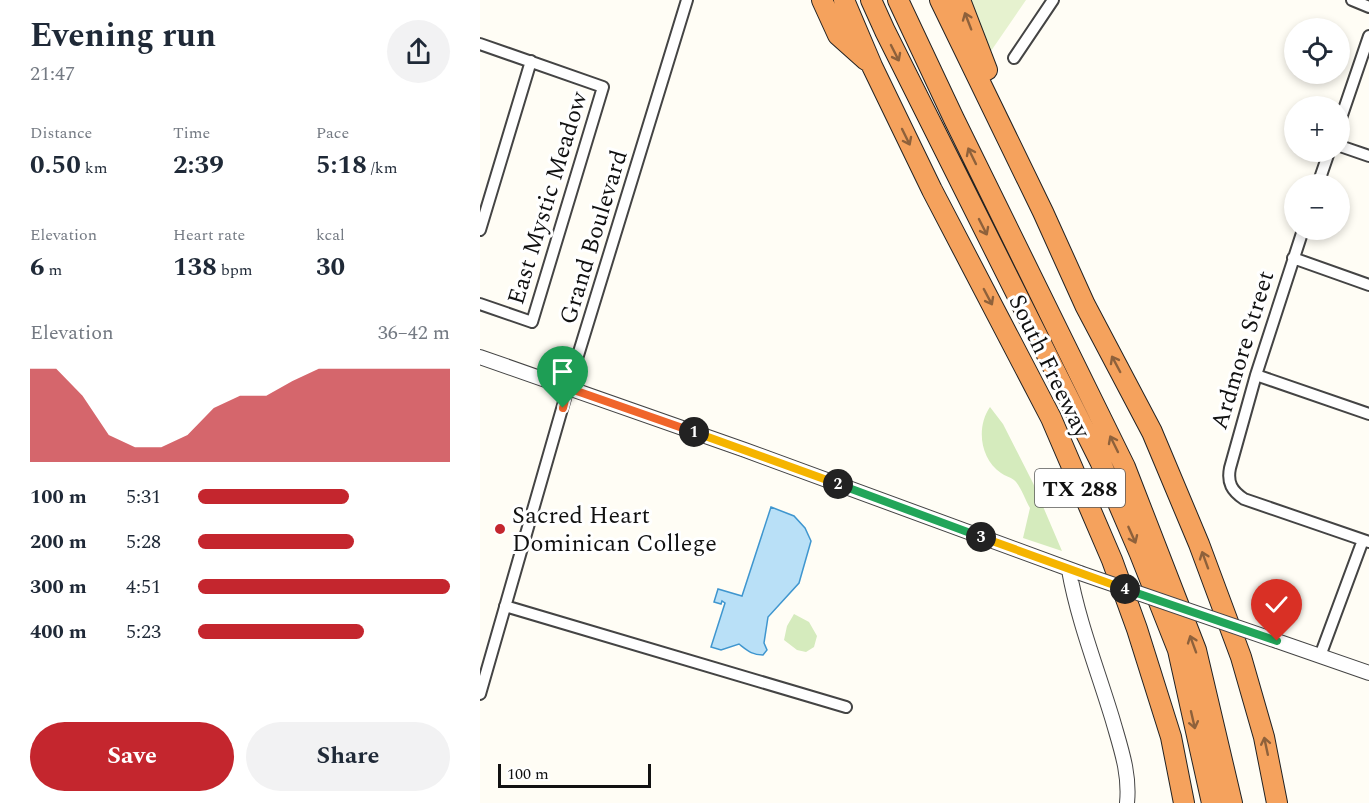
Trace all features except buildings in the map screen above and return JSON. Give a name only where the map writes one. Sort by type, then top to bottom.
[{"type":"highway","points":[[822,0],[838,35],[872,66]]},
{"type":"highway","name":"South Freeway","points":[[844,0],[872,66],[932,190],[1051,418],[1112,560],[1137,629],[1171,737],[1185,803]]},
{"type":"highway","points":[[871,0],[1100,461],[1140,554],[1178,650],[1212,803]]},
{"type":"highway","points":[[898,0],[1125,467],[1196,650],[1232,803]]},
{"type":"highway","points":[[940,0],[1043,212],[1085,305],[1152,432],[1199,544],[1241,657],[1264,737],[1277,803]]},
{"type":"highway","points":[[960,0],[1043,212]]},
{"type":"street","name":"Grand Boulevard","points":[[480,694],[568,388],[687,0]]},
{"type":"street","points":[[1014,58],[1053,0]]},
{"type":"street","points":[[1352,0],[1369,7]]},
{"type":"street","points":[[1349,96],[1369,36]]},
{"type":"street","points":[[480,44],[531,61],[480,230]]},
{"type":"street","name":"East Mystic Meadow","points":[[480,304],[532,322],[603,87],[531,61]]},
{"type":"street","points":[[1350,149],[1369,156]]},
{"type":"street","name":"Ardmore Street","points":[[1299,240],[1256,375],[1230,468],[1230,484],[1235,492],[1244,499],[1366,541]]},
{"type":"street","points":[[1293,258],[1369,285]]},
{"type":"street","points":[[480,357],[848,488],[1074,572],[1369,673]]},
{"type":"street","points":[[1256,375],[1369,414]]},
{"type":"street","points":[[1320,656],[1366,541]]},
{"type":"street","points":[[1074,572],[1073,593],[1129,779],[1128,803]]},
{"type":"street","points":[[505,606],[846,707]]},
{"type":"green space","points":[[970,0],[1026,0],[991,51]]},
{"type":"green space","points":[[990,407],[1003,424],[1033,483],[1062,551],[1023,538],[1030,508],[1016,483],[988,460],[982,442],[983,424]]},
{"type":"green space","points":[[794,614],[809,622],[817,636],[814,647],[806,652],[797,650],[784,640],[787,626]]},
{"type":"water","points":[[771,507],[794,516],[805,528],[811,541],[799,583],[768,617],[764,643],[767,650],[763,655],[748,651],[739,644],[721,650],[711,647],[725,603],[714,602],[718,589],[742,596]]},
{"type":"place","name":"Sacred Heart Dominican College","points":[[500,529]]},
{"type":"route","points":[[563,408],[568,388],[859,491],[1069,570],[1277,641]]}]
